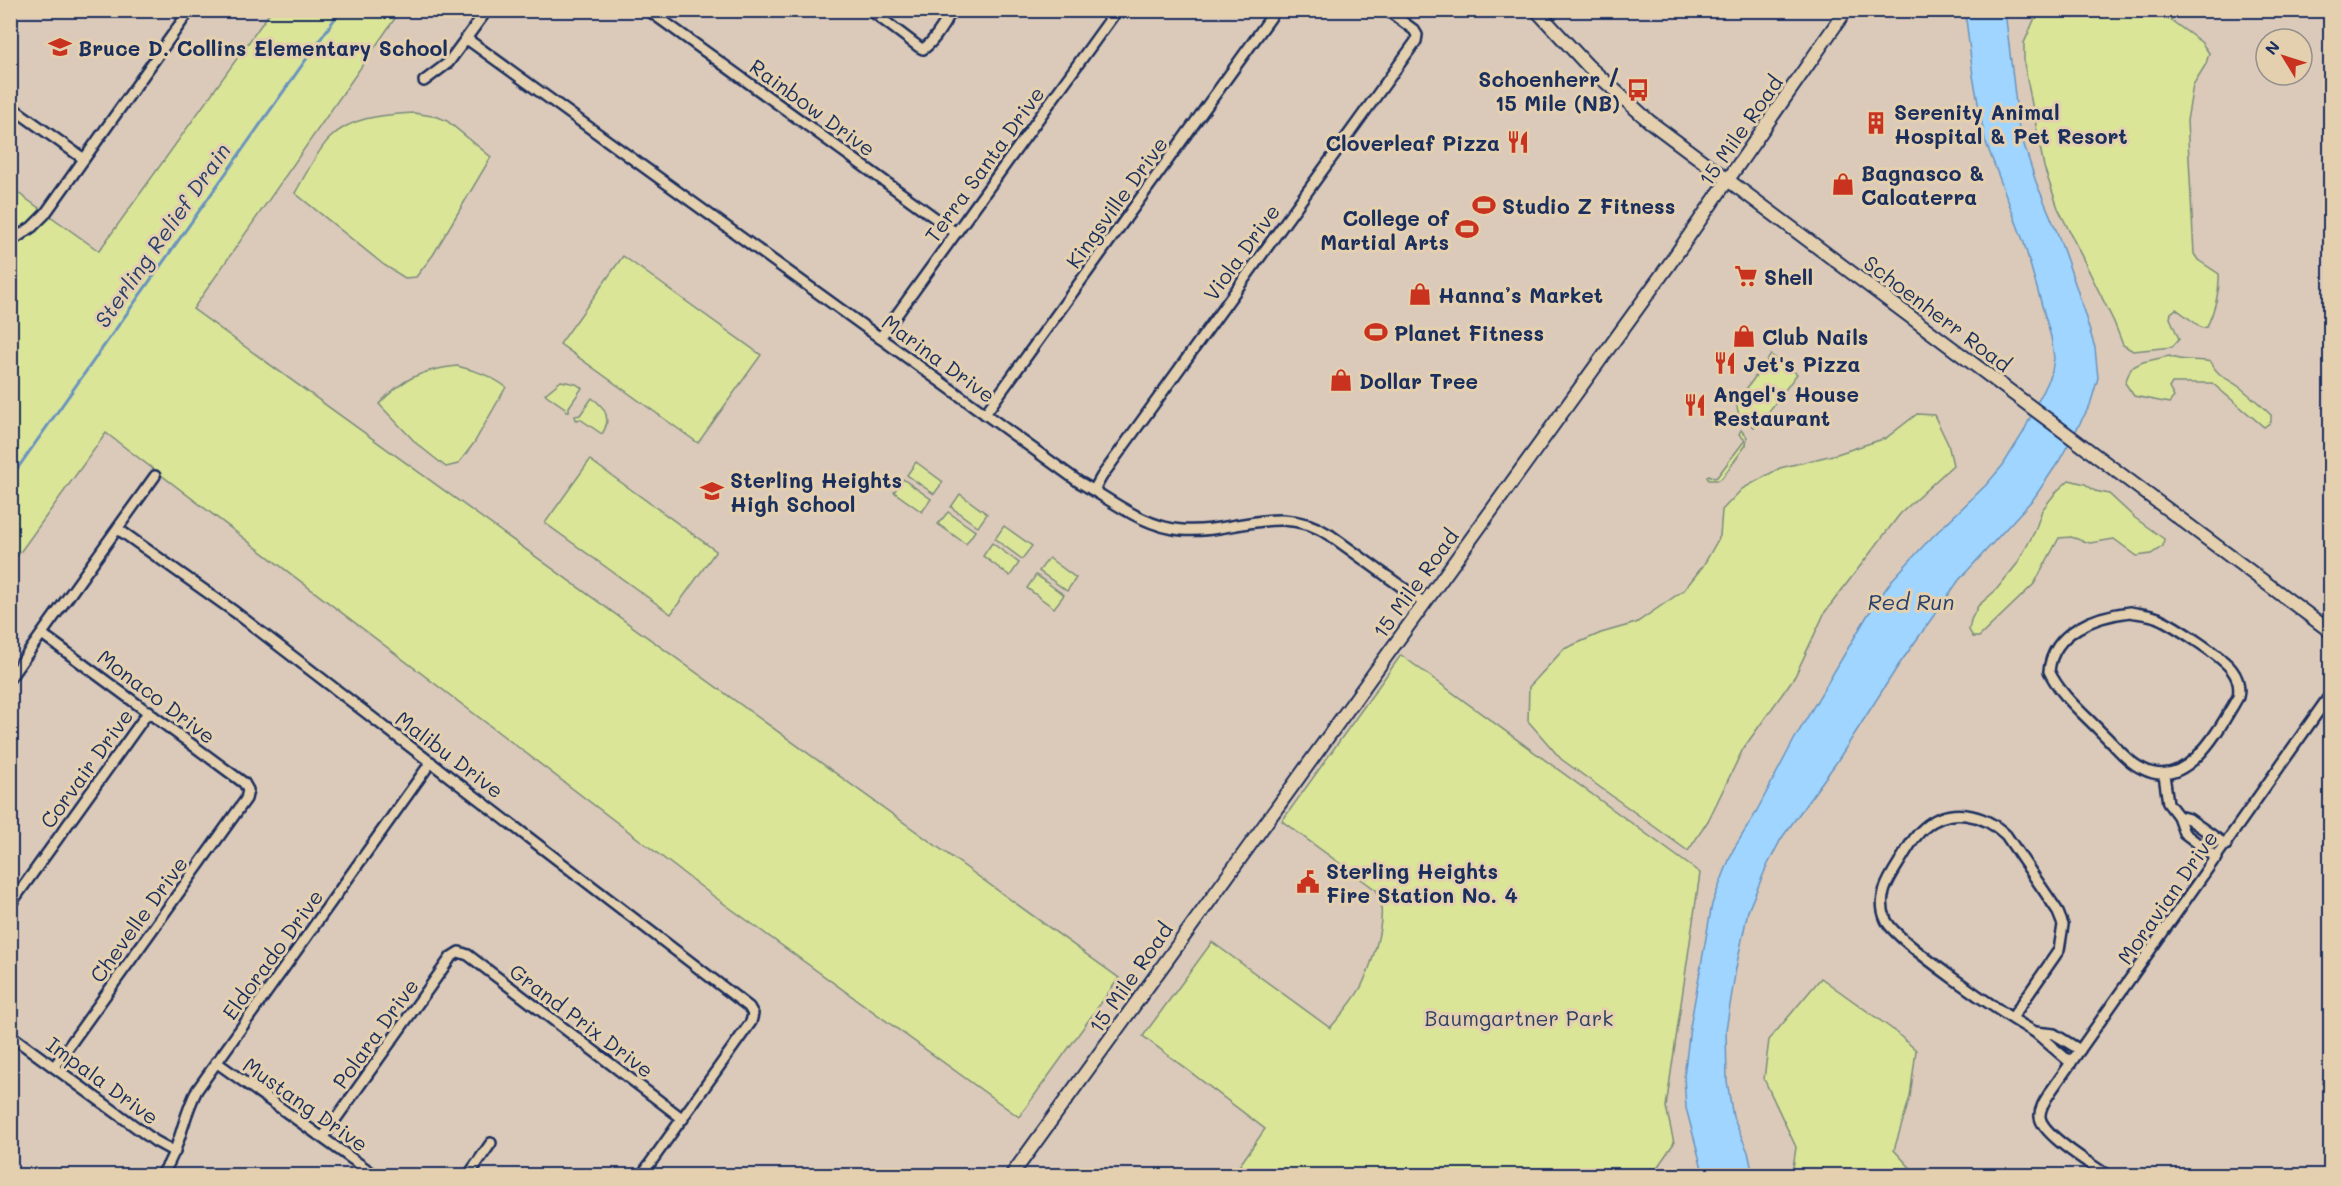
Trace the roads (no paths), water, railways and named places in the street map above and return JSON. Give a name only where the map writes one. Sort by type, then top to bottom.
[{"type":"main road","name":"Schoenherr Road","points":[[1536,10],[1569,48],[1626,103],[2331,631]]},
{"type":"main road","name":"15 Mile Road","points":[[1011,1176],[1729,180],[1846,10]]},
{"type":"street","points":[[10,242],[39,221],[190,10]]},
{"type":"street","points":[[424,81],[444,67],[487,10]]},
{"type":"street","name":"Rainbow Drive","points":[[648,10],[956,233]]},
{"type":"street","points":[[870,10],[923,49],[933,42],[935,34],[952,10]]},
{"type":"street","name":"Terra Santa Drive","points":[[880,338],[1117,10]]},
{"type":"street","name":"Kingsville Drive","points":[[985,414],[1276,10]]},
{"type":"street","name":"Viola Drive","points":[[1094,490],[1414,45],[1417,35],[1412,28],[1387,10]]},
{"type":"street","name":"Marina Drive","points":[[467,39],[985,414],[1137,517],[1164,527],[1183,530],[1274,519],[1288,519],[1314,525],[1424,603]]},
{"type":"street","points":[[10,106],[84,159]]},
{"type":"street","points":[[10,678],[155,476]]},
{"type":"street","name":"Malibu Drive","points":[[118,529],[235,612],[749,1007],[753,1014],[751,1023],[682,1119]]},
{"type":"street","points":[[2130,612],[2157,618],[2194,640],[2234,672],[2239,690],[2234,704],[2195,760],[2181,770],[2164,775],[2139,767],[2055,684],[2049,670],[2054,651],[2069,635],[2090,621],[2106,615],[2130,612]]},
{"type":"street","name":"Monaco Drive","points":[[42,634],[149,711],[244,783],[248,790]]},
{"type":"street","name":"Moravian Drive","points":[[2108,1176],[2048,1132],[2042,1123],[2041,1110],[2045,1101],[2331,695]]},
{"type":"street","name":"Corvair Drive","points":[[10,905],[149,711]]},
{"type":"street","name":"Eldorado Drive","points":[[161,1176],[175,1152],[192,1099],[216,1062],[431,762]]},
{"type":"street","points":[[2164,775],[2168,803],[2178,816],[2184,833],[2217,858]]},
{"type":"street","name":"Chevelle Drive","points":[[54,1067],[246,799],[248,790]]},
{"type":"street","points":[[2012,1018],[2059,950],[2062,935],[2060,918],[2006,835],[1999,828],[1968,814],[1944,817],[1924,828],[1900,861],[1882,895],[1887,923],[1898,937],[2012,1018],[2035,1032],[2071,1063]]},
{"type":"street","points":[[2178,816],[2189,819],[2226,845]]},
{"type":"street","name":"Grand Prix Drive","points":[[459,952],[468,955],[682,1119]]},
{"type":"street","name":"Polara Drive","points":[[323,1137],[451,957],[459,952]]},
{"type":"street","points":[[2035,1032],[2054,1034],[2080,1050]]},
{"type":"street","name":"Impala Drive","points":[[10,1035],[155,1141],[175,1152]]},
{"type":"street","name":"Mustang Drive","points":[[216,1062],[376,1176]]},
{"type":"street","points":[[641,1176],[682,1119]]},
{"type":"street","points":[[468,1176],[491,1143]]},
{"type":"water","name":"Red Run","points":[[1965,11],[2005,11],[2019,129],[2036,182],[2077,289],[2095,348],[2098,378],[2090,405],[2059,461],[2034,498],[1959,580],[1898,666],[1836,763],[1781,839],[1766,868],[1748,911],[1726,1030],[1727,1081],[1733,1117],[1748,1152],[1753,1175],[1704,1176],[1686,1108],[1684,1077],[1690,1027],[1712,904],[1733,850],[1754,816],[1795,738],[1867,616],[1892,580],[2003,465],[2023,433],[2052,371],[2054,358],[2051,337],[2024,243],[1985,140],[1973,76]]},
{"type":"waterway","name":"Sterling Relief Drain","points":[[10,479],[341,10]]},
{"type":"place","name":"Bruce D. Collins Elementary School","points":[[60,47]]},
{"type":"place","name":"Schoenherr / 15 Mile (NB)","points":[[1638,90]]},
{"type":"place","name":"Serenity Animal Hospital & Pet Resort","points":[[1876,123]]},
{"type":"place","name":"Cloverleaf Pizza","points":[[1518,142]]},
{"type":"place","name":"Bagnasco & Calcaterra","points":[[1843,184]]},
{"type":"place","name":"Studio Z Fitness","points":[[1484,205]]},
{"type":"place","name":"College of Martial Arts","points":[[1467,229]]},
{"type":"place","name":"Shell","points":[[1746,276]]},
{"type":"place","name":"Hanna’s Market","points":[[1420,294]]},
{"type":"place","name":"Planet Fitness","points":[[1376,332]]},
{"type":"place","name":"Club Nails","points":[[1744,336]]},
{"type":"place","name":"Jet's Pizza","points":[[1725,363]]},
{"type":"place","name":"Dollar Tree","points":[[1341,380]]},
{"type":"place","name":"Angel's House Restaurant","points":[[1695,405]]},
{"type":"place","name":"Sterling Heights High School","points":[[712,491]]},
{"type":"place","name":"Sterling Heights Fire Station No. 4","points":[[1308,882]]},
{"type":"park label","name":"Baumgartner Park","points":[[1519,1017]]}]
